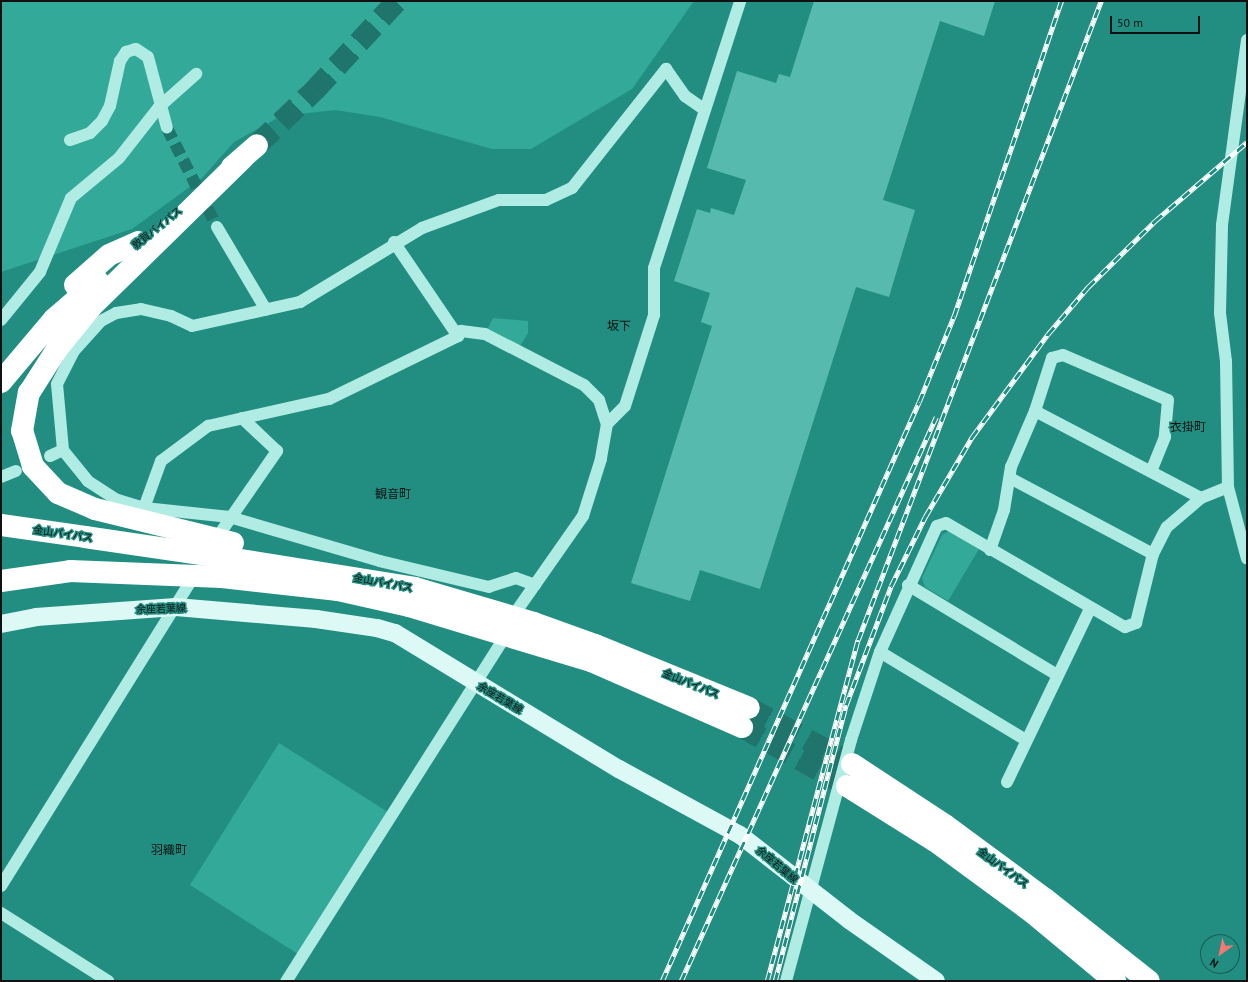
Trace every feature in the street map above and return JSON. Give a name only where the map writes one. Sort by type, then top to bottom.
[{"type":"highway","name":"敦賀バイパス","points":[[1,392],[61,315],[138,242],[250,151],[91,307],[57,349],[29,393],[22,431],[33,466],[58,493],[227,562]]},
{"type":"highway","points":[[1,367],[53,306],[109,255],[138,242]]},
{"type":"highway","name":"敦賀バイパス","points":[[1,382],[54,319],[61,315]]},
{"type":"highway","name":"金山バイパス","points":[[1,525],[83,542],[415,588],[509,626],[591,662],[745,718]]},
{"type":"highway","points":[[1,536],[83,542]]},
{"type":"highway","name":"金山バイパス","points":[[1,581],[70,571],[227,562],[338,590],[509,626]]},
{"type":"highway","name":"金山バイパス","points":[[852,764],[945,825],[1045,899],[1149,981]]},
{"type":"highway","name":"金山バイパス","points":[[847,786],[935,841],[1033,913],[1114,981]]},
{"type":"main road","name":"余座若葉線","points":[[1,624],[36,617],[176,607],[316,619],[377,628],[395,633],[619,769],[740,835],[810,891],[936,981]]},
{"type":"street","points":[[607,424],[625,406],[654,315],[654,268],[740,1]]},
{"type":"street","points":[[1247,40],[1222,225],[1220,313],[1226,361],[1228,487],[1247,559]]},
{"type":"street","points":[[70,140],[90,133],[102,121],[126,52],[136,49],[148,57],[159,107],[166,128]]},
{"type":"street","points":[[535,585],[516,578],[489,587],[380,560],[230,517],[144,508],[117,500],[97,489],[78,472],[63,450],[57,384],[73,352],[101,321],[116,313],[141,309],[171,316],[192,326],[300,302],[394,242],[481,204],[498,200],[546,200],[572,188],[666,69],[685,96],[705,110]]},
{"type":"street","points":[[1,320],[40,272],[71,198],[119,158],[159,107],[196,74]]},
{"type":"street","points":[[218,227],[266,310]]},
{"type":"street","points":[[394,242],[458,336]]},
{"type":"street","points":[[144,508],[161,461],[208,426],[329,399],[458,336],[461,331],[485,334],[584,385],[599,400],[607,424],[601,459],[583,516],[535,585],[286,981]]},
{"type":"street","points":[[990,550],[1004,510],[1010,478],[1036,411],[1052,358],[1063,355],[1168,400],[1165,437],[1151,471]]},
{"type":"street","points":[[1036,411],[1201,498]]},
{"type":"street","points":[[1,886],[176,607],[230,517],[277,451],[242,418]]},
{"type":"street","points":[[50,456],[63,450]]},
{"type":"street","points":[[1,477],[16,471]]},
{"type":"street","points":[[1010,478],[1153,554]]},
{"type":"street","points":[[786,981],[851,740],[880,652],[908,585],[937,526],[946,523],[1090,608],[1126,627],[1136,623],[1153,554],[1167,527],[1201,498],[1228,487]]},
{"type":"street","points":[[908,585],[1057,675]]},
{"type":"street","points":[[1007,782],[1090,608]]},
{"type":"street","points":[[880,652],[1026,740]]},
{"type":"street","points":[[1,913],[108,981]]},
{"type":"green space","points":[[1,1],[694,1],[632,89],[531,149],[492,149],[380,117],[335,110],[281,116],[234,142],[202,178],[132,229],[1,272]]},
{"type":"green space","points":[[493,318],[528,321],[528,333],[520,346],[487,330]]},
{"type":"green space","points":[[949,531],[979,549],[948,601],[925,587],[922,578],[942,535]]},
{"type":"green space","points":[[279,743],[391,814],[301,956],[190,885]]},
{"type":"building","points":[[814,1],[995,1],[984,36],[940,21],[883,200],[915,210],[889,297],[856,287],[760,589],[700,570],[690,601],[631,583],[712,326],[701,322],[710,293],[674,281],[697,209],[710,213],[711,208],[734,215],[746,180],[707,168],[737,71],[776,83],[779,74],[790,77]]},
{"type":"tunnel","points":[[257,145],[314,91],[397,1]]},
{"type":"tunnel","points":[[167,128],[217,227]]},
{"type":"tunnel","points":[[749,708],[852,764]]},
{"type":"tunnel","points":[[742,727],[847,786]]},
{"type":"railway","points":[[662,981],[919,402],[954,316],[1061,1]]},
{"type":"railway","points":[[767,981],[858,640],[1101,1]]},
{"type":"railway","points":[[775,981],[846,705],[891,586],[925,517],[972,437],[1048,334],[1088,287],[1155,221],[1247,142]]},
{"type":"railway","points":[[681,981],[936,417]]},
{"type":"district","name":"坂下","points":[[619,326]]},
{"type":"district","name":"衣掛町","points":[[1188,427]]},
{"type":"district","name":"観音町","points":[[393,494]]},
{"type":"district","name":"羽織町","points":[[169,850]]}]
